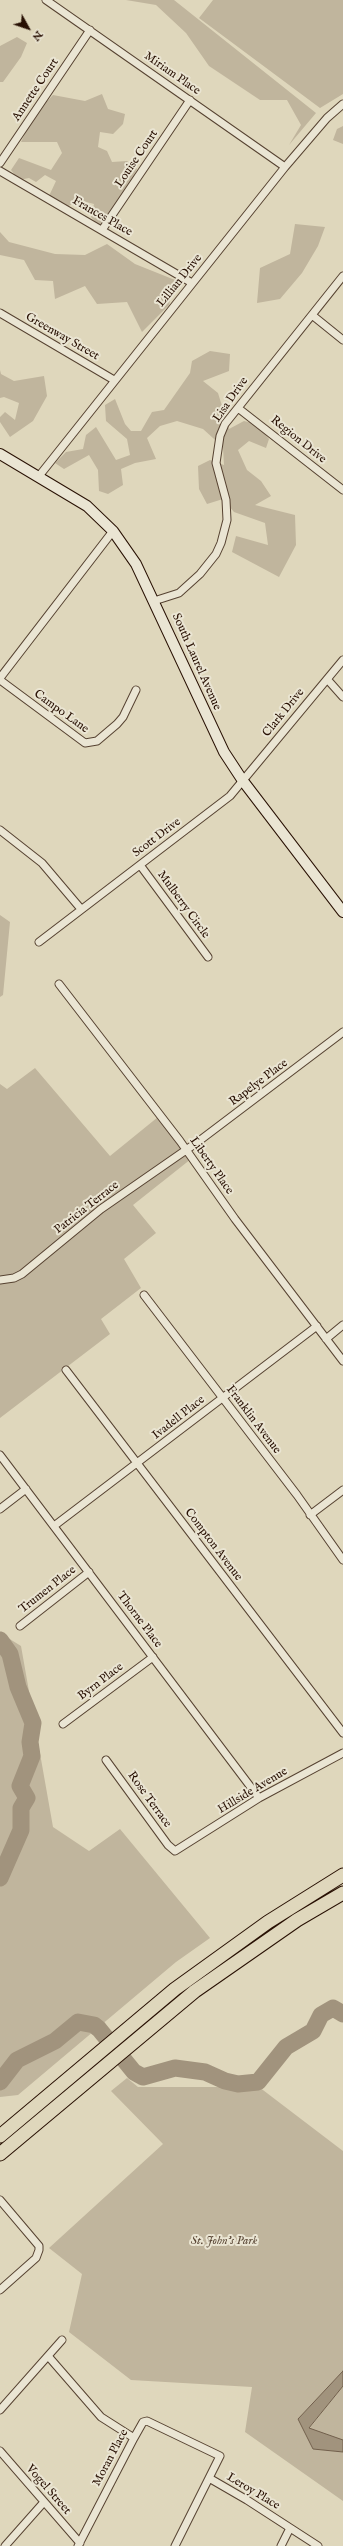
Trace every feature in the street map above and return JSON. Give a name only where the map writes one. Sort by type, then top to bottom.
[{"type":"highway","points":[[0,2136],[100,2050],[213,1960],[268,1922],[343,1875]]},
{"type":"highway","points":[[0,2154],[124,2048],[195,1991],[298,1920],[343,1893]]},
{"type":"street","name":"Miriam Place","points":[[46,0],[285,167]]},
{"type":"street","name":"Annette Court","points":[[0,163],[90,30]]},
{"type":"street","name":"Louise Court","points":[[102,230],[190,100]]},
{"type":"street","name":"Lillian Drive","points":[[39,476],[285,167],[327,118],[343,104]]},
{"type":"street","name":"Frances Place","points":[[0,171],[192,283]]},
{"type":"street","name":"Lisa Drive","points":[[154,601],[173,597],[188,586],[209,563],[221,543],[228,512],[218,476],[217,452],[226,424],[343,276]]},
{"type":"street","name":"Greenway Street","points":[[0,313],[114,380]]},
{"type":"street","points":[[312,315],[343,340]]},
{"type":"street","name":"Region Drive","points":[[238,408],[343,490]]},
{"type":"street","name":"South Laurel Avenue","points":[[0,454],[87,506],[113,531],[136,564],[215,735],[243,781],[343,912]]},
{"type":"street","points":[[0,679],[113,531]]},
{"type":"street","name":"Clark Drive","points":[[243,781],[343,660]]},
{"type":"street","name":"Campo Lane","points":[[0,679],[86,743],[97,741],[117,724],[123,717],[136,690]]},
{"type":"street","points":[[327,679],[343,697]]},
{"type":"street","name":"Scott Drive","points":[[39,942],[230,796],[243,781]]},
{"type":"street","points":[[0,830],[42,863],[81,909]]},
{"type":"street","name":"Mulberry Circle","points":[[140,865],[208,957]]},
{"type":"street","name":"Liberty Place","points":[[59,984],[186,1150],[235,1219],[343,1361]]},
{"type":"street","name":"Rapelye Place","points":[[186,1150],[343,1032]]},
{"type":"street","name":"Patricia Terrace","points":[[0,1280],[14,1278],[22,1274],[101,1209],[186,1150]]},
{"type":"street","name":"Franklin Avenue","points":[[144,1295],[343,1560]]},
{"type":"street","points":[[326,1339],[343,1325]]},
{"type":"street","name":"Ivadell Place","points":[[54,1526],[317,1326]]},
{"type":"street","name":"Compton Avenue","points":[[66,1370],[343,1733]]},
{"type":"street","name":"Thorne Place","points":[[0,1455],[259,1798]]},
{"type":"street","points":[[0,1509],[26,1489]]},
{"type":"street","points":[[310,1515],[343,1490]]},
{"type":"street","name":"Trumen Place","points":[[20,1626],[89,1572]]},
{"type":"street","name":"Byrn Place","points":[[63,1724],[153,1657]]},
{"type":"street","name":"Hillside Avenue","points":[[175,1851],[259,1798],[343,1753]]},
{"type":"street","name":"Rose Terrace","points":[[106,1760],[168,1845],[175,1851]]},
{"type":"street","points":[[0,2200],[38,2246],[39,2250],[36,2258],[0,2290]]},
{"type":"street","points":[[0,2410],[62,2340]]},
{"type":"street","points":[[48,2356],[101,2417],[134,2438]]},
{"type":"street","name":"Moran Place","points":[[79,2544],[143,2422],[147,2421],[186,2439]]},
{"type":"street","name":"Leroy Place","points":[[186,2439],[220,2456],[209,2478],[318,2546]]},
{"type":"street","name":"Vogel Street","points":[[0,2451],[79,2544]]},
{"type":"street","points":[[175,2546],[209,2478]]},
{"type":"street","points":[[5,2546],[44,2502]]},
{"type":"street","points":[[280,2546],[290,2528]]},
{"type":"green space","points":[[126,0],[174,0],[316,113],[289,145],[301,125],[287,100],[260,100],[209,66],[186,33],[156,5]]},
{"type":"green space","points":[[213,0],[343,0],[343,94],[320,108],[199,18]]},
{"type":"green space","points":[[17,37],[27,43],[21,57],[3,82],[0,82],[0,46]]},
{"type":"green space","points":[[102,94],[108,109],[125,114],[123,124],[113,134],[100,132],[98,147],[107,151],[112,162],[127,161],[137,169],[124,196],[99,226],[91,217],[94,204],[79,200],[67,207],[49,196],[56,181],[45,175],[36,182],[29,178],[19,180],[11,170],[19,158],[51,170],[62,153],[57,142],[21,142],[34,115],[53,95],[85,101]]},
{"type":"green space","points":[[343,126],[343,144],[333,140],[337,129]]},
{"type":"green space","points":[[295,224],[325,227],[318,246],[302,273],[280,299],[257,303],[260,268],[290,254]]},
{"type":"green space","points":[[0,232],[9,242],[55,254],[85,255],[107,244],[135,264],[175,280],[169,305],[142,332],[127,302],[97,304],[85,286],[55,299],[53,281],[35,280],[24,260],[0,255]]},
{"type":"green space","points":[[210,351],[230,354],[229,371],[203,381],[218,393],[229,429],[244,421],[256,424],[269,439],[266,448],[249,441],[238,450],[247,470],[261,481],[271,496],[255,505],[295,515],[296,545],[279,577],[232,552],[236,536],[268,545],[265,523],[234,512],[223,499],[207,504],[199,489],[198,466],[210,460],[224,465],[223,447],[203,429],[177,421],[160,426],[147,438],[156,459],[135,463],[121,469],[123,485],[108,494],[99,491],[98,470],[89,455],[64,469],[55,463],[66,452],[83,449],[86,435],[96,427],[116,460],[130,455],[127,439],[106,421],[105,405],[115,399],[125,424],[131,431],[141,431],[152,412],[164,410],[190,373],[192,361]]},
{"type":"green space","points":[[0,370],[1,374],[14,381],[44,376],[47,396],[33,421],[10,437],[0,422],[0,417],[5,412],[15,420],[19,403],[4,397],[0,398]]},
{"type":"green space","points":[[0,915],[10,922],[3,995],[0,997]]},
{"type":"green space","points":[[35,1068],[110,1156],[158,1117],[191,1159],[133,1205],[156,1233],[124,1259],[141,1288],[101,1319],[110,1334],[0,1418],[0,1084],[7,1089]]},
{"type":"green space","points":[[0,1633],[21,1646],[53,1827],[89,1851],[120,1829],[210,1938],[176,1962],[18,2095],[0,2097]]},
{"type":"green space","name":"St. John's Park","points":[[127,2078],[138,2087],[259,2087],[343,2151],[343,2371],[298,2419],[313,2449],[343,2452],[343,2501],[245,2432],[252,2387],[131,2380],[69,2332],[82,2274],[49,2248],[163,2144],[111,2091]]},
{"type":"green space","points":[[343,2386],[343,2440],[309,2429]]},
{"type":"shaded area","points":[[343,2371],[343,2386],[309,2428],[343,2440],[343,2452],[313,2449],[298,2419]]},
{"type":"waterway","points":[[0,1640],[10,1654],[18,1687],[33,1723],[30,1742],[32,1756],[20,1786],[27,1798],[21,1808],[21,1830],[0,1878]]},
{"type":"waterway","points":[[0,2082],[17,2060],[55,2041],[78,2022],[94,2025],[99,2029],[134,2072],[143,2077],[175,2068],[205,2072],[225,2081],[238,2084],[258,2082],[286,2047],[313,2031],[321,2015],[333,2008],[343,2014]]}]
